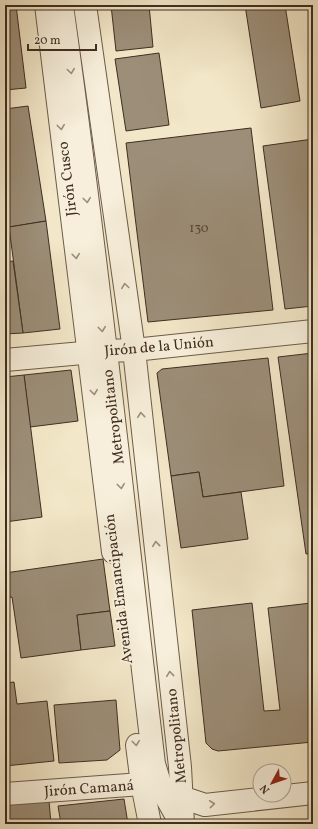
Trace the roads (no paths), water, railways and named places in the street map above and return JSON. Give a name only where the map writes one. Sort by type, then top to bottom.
[{"type":"street","name":"Jirón Cusco","points":[[46,5],[97,352]]},
{"type":"street","name":"Metropolitano","points":[[62,5],[72,78],[97,352]]},
{"type":"street","name":"Metropolitano","points":[[85,5],[134,350],[180,767],[182,824]]},
{"type":"street","name":"Jirón de la Unión","points":[[5,360],[134,350],[313,332]]},
{"type":"street","name":"Avenida Emancipación","points":[[97,352],[152,787],[150,824]]},
{"type":"street","name":"Metropolitano","points":[[152,787],[182,824]]},
{"type":"street","name":"Jirón Camaná","points":[[5,794],[152,787],[205,805],[313,793]]}]
